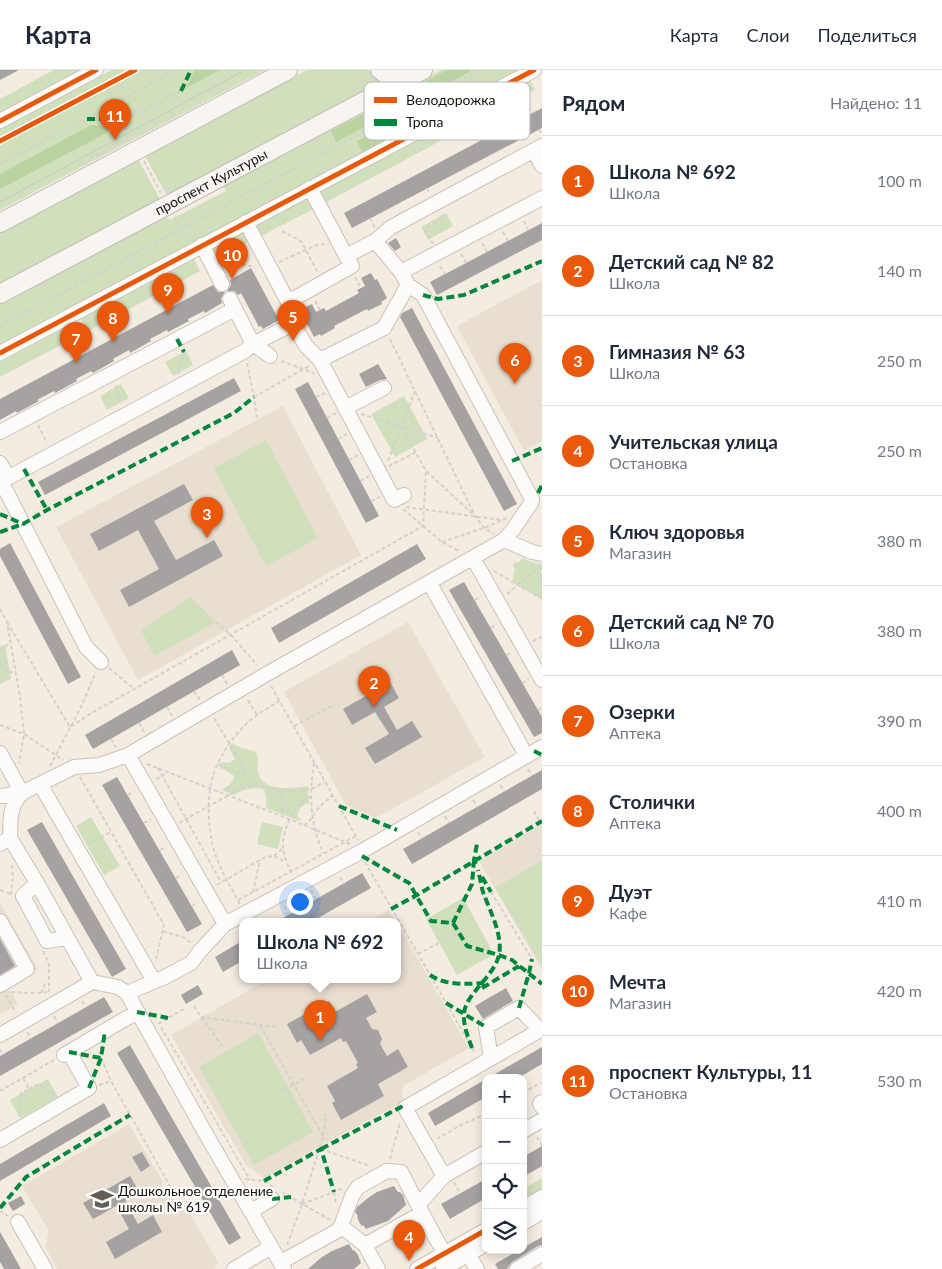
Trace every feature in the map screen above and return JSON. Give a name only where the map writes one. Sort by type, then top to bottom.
[{"type":"main road","points":[[0,223],[288,70]]},
{"type":"main road","points":[[380,70],[388,75],[406,79]]},
{"type":"main road","name":"проспект Культуры","points":[[400,82],[423,70]]},
{"type":"main road","name":"проспект Культуры","points":[[0,294],[364,101]]},
{"type":"street","points":[[511,82],[534,70]]},
{"type":"street","points":[[0,121],[98,73]]},
{"type":"street","points":[[0,353],[401,140]]},
{"type":"street","points":[[346,256],[375,241],[390,228],[538,148],[542,166]]},
{"type":"street","points":[[288,302],[352,266],[310,188]]},
{"type":"street","points":[[400,272],[542,198]]},
{"type":"street","points":[[246,222],[288,302],[293,324],[306,346],[320,360],[394,500],[404,495]]},
{"type":"street","points":[[0,796],[19,788],[40,784],[74,767],[99,765],[129,756],[265,675],[504,540],[525,512],[532,500],[423,295],[408,285],[375,241]]},
{"type":"street","points":[[202,245],[222,284]]},
{"type":"street","points":[[320,360],[384,328],[408,285]]},
{"type":"street","points":[[0,432],[232,304],[249,348],[270,356]]},
{"type":"street","points":[[3,480],[293,324]]},
{"type":"street","points":[[345,408],[384,388]]},
{"type":"street","points":[[0,463],[3,480],[86,646],[101,662]]},
{"type":"street","points":[[504,540],[532,552],[542,554]]},
{"type":"street","points":[[473,558],[542,680]]},
{"type":"street","points":[[429,582],[526,755]]},
{"type":"street","points":[[127,993],[153,979],[165,977],[191,963],[225,924],[362,851],[542,747]]},
{"type":"street","points":[[0,752],[19,788],[11,812],[5,841],[37,883],[92,982]]},
{"type":"street","points":[[129,756],[225,924]]},
{"type":"street","points":[[40,784],[153,979]]},
{"type":"street","points":[[37,883],[22,896],[47,941],[67,938]]},
{"type":"street","points":[[0,921],[27,969],[3,990]]},
{"type":"street","points":[[0,1035],[92,982],[118,987],[127,993],[137,1012],[153,1027],[230,1176],[282,1266],[337,1231],[341,1226],[352,1196],[358,1188],[387,1171],[401,1172],[446,1262]]},
{"type":"street","points":[[444,1176],[405,1108],[541,1030],[519,1008],[510,1013],[486,1027],[486,1061]]},
{"type":"street","points":[[0,1140],[89,1088],[66,1053],[137,1012]]},
{"type":"street","points":[[542,1102],[540,1103],[542,1106]]},
{"type":"street","points":[[527,1129],[542,1120]]},
{"type":"street","points":[[365,1245],[420,1209],[444,1176],[482,1154]]},
{"type":"street","points":[[527,1206],[542,1197]]},
{"type":"street","points":[[250,1211],[272,1199]]},
{"type":"street","points":[[527,1221],[542,1212]]},
{"type":"street","points":[[18,1222],[45,1269]]},
{"type":"street","points":[[341,1226],[365,1245],[378,1269]]},
{"type":"street","points":[[417,1269],[446,1262],[465,1249],[482,1234]]},
{"type":"street","points":[[465,1249],[482,1245]]},
{"type":"street","points":[[234,1269],[271,1247]]},
{"type":"street","points":[[465,1249],[477,1269]]},
{"type":"street","points":[[517,1269],[542,1254]]},
{"type":"path","points":[[0,164],[175,70]]},
{"type":"path","points":[[457,82],[480,70]]},
{"type":"path","points":[[87,160],[131,136],[126,128],[125,119],[107,85],[98,73]]},
{"type":"path","points":[[99,90],[114,82]]},
{"type":"path","points":[[125,119],[180,91]]},
{"type":"path","points":[[539,129],[542,134]]},
{"type":"path","points":[[0,327],[364,131]]},
{"type":"path","points":[[144,161],[161,193]]},
{"type":"path","points":[[427,188],[444,218],[425,229],[437,252]]},
{"type":"path","points":[[174,217],[186,240]]},
{"type":"path","points":[[282,231],[301,241],[322,283]]},
{"type":"path","points":[[238,258],[246,266],[270,267],[317,245],[339,242]]},
{"type":"path","points":[[384,328],[475,516]]},
{"type":"path","points":[[249,348],[257,420]]},
{"type":"path","points":[[182,385],[178,373],[184,352]]},
{"type":"path","points":[[270,356],[330,379]]},
{"type":"path","points":[[254,396],[320,360]]},
{"type":"path","points":[[109,373],[117,387],[119,403],[126,415]]},
{"type":"path","points":[[385,468],[415,391]]},
{"type":"path","points":[[345,408],[438,438]]},
{"type":"path","points":[[32,414],[53,454]]},
{"type":"path","points":[[401,426],[426,471],[475,516],[484,528],[504,540]]},
{"type":"path","points":[[423,526],[426,471]]},
{"type":"path","points":[[501,520],[401,507],[442,542],[542,599]]},
{"type":"path","points":[[442,542],[525,512]]},
{"type":"path","points":[[70,727],[423,526]]},
{"type":"path","points":[[498,602],[542,565]]},
{"type":"path","points":[[542,565],[540,578],[542,587]]},
{"type":"path","points":[[0,608],[6,622],[70,727]]},
{"type":"path","points":[[6,622],[16,671],[24,734],[19,788]]},
{"type":"path","points":[[216,622],[231,635],[265,675],[356,836],[362,851],[398,918]]},
{"type":"path","points":[[0,650],[6,647],[10,640]]},
{"type":"path","points":[[40,784],[80,709],[101,662],[134,689]]},
{"type":"path","points":[[0,664],[8,673],[16,671]]},
{"type":"path","points":[[241,689],[257,715]]},
{"type":"path","points":[[245,913],[226,880],[215,854],[209,831],[211,788],[218,764],[229,743],[257,715],[280,701]]},
{"type":"path","points":[[294,726],[332,706]]},
{"type":"path","points":[[208,708],[254,785]]},
{"type":"path","points":[[538,710],[542,708]]},
{"type":"path","points":[[0,725],[24,734],[74,767],[164,925],[153,979]]},
{"type":"path","points":[[129,756],[282,816],[362,851]]},
{"type":"path","points":[[314,762],[310,797],[316,837],[323,854]]},
{"type":"path","points":[[218,764],[249,777]]},
{"type":"path","points":[[158,768],[222,882]]},
{"type":"path","points":[[170,828],[243,788],[254,785],[295,791],[311,789],[325,781]]},
{"type":"path","points":[[278,790],[283,801],[282,816]]},
{"type":"path","points":[[304,825],[308,823],[319,807],[333,795]]},
{"type":"path","points":[[298,884],[287,863],[283,841],[289,819],[297,807],[306,798],[310,797]]},
{"type":"path","points":[[534,811],[542,825]]},
{"type":"path","points":[[79,851],[111,832]]},
{"type":"path","points":[[238,900],[356,836]]},
{"type":"path","points":[[274,856],[283,848]]},
{"type":"path","points":[[206,891],[265,857],[274,856],[287,863]]},
{"type":"path","points":[[253,892],[260,860]]},
{"type":"path","points":[[0,890],[10,894]]},
{"type":"path","points":[[492,892],[532,959]]},
{"type":"path","points":[[401,923],[418,954],[486,1061]]},
{"type":"path","points":[[163,931],[185,938],[200,951]]},
{"type":"path","points":[[418,954],[459,932]]},
{"type":"path","points":[[41,993],[45,984],[50,983]]},
{"type":"path","points":[[3,990],[11,992],[49,992]]},
{"type":"path","points":[[0,997],[3,990]]},
{"type":"path","points":[[3,990],[22,1023]]},
{"type":"path","points":[[194,1006],[223,1047]]},
{"type":"path","points":[[184,1009],[153,1027],[250,1180]]},
{"type":"path","points":[[201,1017],[277,1027]]},
{"type":"path","points":[[260,1025],[323,1137]]},
{"type":"path","points":[[0,1049],[3,1055]]},
{"type":"path","points":[[0,1091],[66,1053]]},
{"type":"path","points":[[101,1058],[111,1081],[171,1188]]},
{"type":"path","points":[[22,1078],[29,1089]]},
{"type":"path","points":[[284,1090],[306,1078]]},
{"type":"path","points":[[527,1091],[542,1082]]},
{"type":"path","points":[[18,1130],[21,1094],[29,1089],[38,1084],[68,1100]]},
{"type":"path","points":[[321,1149],[387,1171],[405,1108]]},
{"type":"path","points":[[282,1266],[318,1153],[321,1149],[326,1114]]},
{"type":"path","points":[[426,1146],[461,1125],[482,1116]]},
{"type":"path","points":[[230,1176],[264,1182],[341,1226]]},
{"type":"path","points":[[302,1204],[350,1186],[358,1188]]},
{"type":"shaded area","points":[[542,280],[542,441],[524,451],[457,326]]},
{"type":"shaded area","points":[[283,406],[361,555],[138,680],[56,527]]},
{"type":"shaded area","points":[[408,622],[485,757],[376,818],[346,805],[284,692]]},
{"type":"shaded area","points":[[542,824],[542,970],[479,861]]},
{"type":"shaded area","points":[[0,903],[38,969],[7,986],[18,1004],[0,1014]]},
{"type":"shaded area","points":[[389,910],[394,918],[375,918]]},
{"type":"shaded area","points":[[401,929],[469,1048],[405,1085],[401,1092],[405,1101],[320,1146],[265,1178],[246,1165],[171,1035],[262,983],[401,983]]},
{"type":"shaded area","name":"Дошкольное отделение школы № 619","points":[[129,1124],[163,1182],[161,1188],[166,1196],[183,1202],[218,1262],[213,1269],[57,1269],[45,1247],[49,1231],[22,1186]]},
{"type":"green space","points":[[54,70],[85,70],[0,114],[0,99]]},
{"type":"green space","points":[[112,70],[265,70],[0,210],[0,129]]},
{"type":"green space","points":[[195,70],[220,70],[186,88]]},
{"type":"green space","points":[[307,70],[368,70],[382,81],[364,82],[364,91],[167,196],[145,156]]},
{"type":"green space","points":[[441,70],[521,70],[498,82],[419,82]]},
{"type":"green space","points":[[447,70],[471,70],[450,82],[424,82]]},
{"type":"green space","points":[[530,80],[535,90],[530,93],[530,82],[526,82]]},
{"type":"green space","points":[[364,111],[364,140],[389,140],[0,346],[0,305],[167,216],[170,220],[226,191],[224,186]]},
{"type":"green space","points":[[364,114],[364,127],[336,142],[331,131]]},
{"type":"green space","points":[[91,125],[110,127],[112,130],[0,189],[0,174]]},
{"type":"green space","points":[[364,137],[364,140],[385,140],[362,152],[357,141]]},
{"type":"green space","points":[[417,140],[442,140],[323,204],[317,193]]},
{"type":"green space","points":[[138,159],[160,199],[0,284],[0,233]]},
{"type":"green space","points":[[308,198],[314,209],[259,237],[254,227]]},
{"type":"green space","points":[[446,213],[453,226],[428,240],[421,227]]},
{"type":"green space","points":[[245,232],[250,241],[216,259],[211,250]]},
{"type":"green space","points":[[194,259],[200,271],[88,331],[81,319]]},
{"type":"green space","points":[[74,323],[80,335],[0,377],[0,362]]},
{"type":"green space","points":[[186,351],[193,365],[173,376],[165,362]]},
{"type":"green space","points":[[121,384],[129,398],[107,410],[100,396]]},
{"type":"green space","points":[[404,396],[427,439],[395,457],[371,414]]},
{"type":"green space","points":[[266,440],[318,538],[266,566],[214,468]]},
{"type":"green space","points":[[523,558],[542,564],[540,574],[542,574],[542,599],[512,582],[515,569],[513,564]]},
{"type":"green space","points":[[190,597],[216,622],[154,656],[141,630]]},
{"type":"green space","points":[[5,644],[11,679],[0,684],[0,647]]},
{"type":"green space","points":[[232,743],[256,752],[258,772],[261,779],[266,783],[279,788],[308,786],[309,804],[299,809],[298,817],[300,821],[266,808],[266,798],[263,789],[248,789],[234,795],[222,790],[234,778],[230,773],[219,768],[222,762],[229,763],[235,759],[229,748]]},
{"type":"green space","points":[[91,817],[120,866],[104,875],[76,826]]},
{"type":"green space","points":[[262,822],[283,827],[278,849],[257,844]]},
{"type":"green space","points":[[542,862],[542,966],[495,888]]},
{"type":"green space","points":[[463,898],[494,954],[457,975],[426,919]]},
{"type":"green space","points":[[258,1033],[313,1132],[254,1165],[199,1067]]},
{"type":"green space","points":[[48,1079],[58,1097],[20,1118],[10,1100]]},
{"type":"green space","points":[[542,1178],[542,1189],[527,1198],[527,1187]]},
{"type":"building","points":[[0,70],[19,70],[0,80]]},
{"type":"building","points":[[542,108],[542,128],[530,134],[530,114]]},
{"type":"building","points":[[482,140],[519,140],[352,228],[344,213]]},
{"type":"building","points":[[542,223],[542,240],[437,295],[430,282]]},
{"type":"building","points":[[396,238],[401,247],[395,251],[388,243]]},
{"type":"building","points":[[251,268],[279,320],[263,329],[261,326],[259,327],[241,293],[238,295],[234,291],[227,291],[231,285],[230,280]]},
{"type":"building","points":[[371,273],[375,280],[377,279],[387,298],[381,302],[382,304],[368,311],[367,309],[334,326],[335,328],[321,336],[320,334],[314,337],[304,318],[306,317],[302,309],[312,304],[316,312],[324,308],[326,311],[359,293],[357,290],[365,286],[361,278]]},
{"type":"building","points":[[213,285],[218,292],[225,292],[221,298],[222,303],[205,313],[204,311],[188,319],[189,321],[168,332],[167,330],[150,339],[151,341],[130,353],[129,350],[93,373],[91,371],[55,393],[54,391],[17,413],[16,411],[0,420],[0,399]]},
{"type":"building","points":[[412,308],[517,504],[504,511],[400,317],[402,313]]},
{"type":"building","points":[[378,364],[387,379],[380,380],[366,387],[359,374]]},
{"type":"building","points":[[234,378],[241,391],[45,495],[38,482]]},
{"type":"building","points":[[308,382],[379,516],[366,523],[295,389]]},
{"type":"building","points":[[184,484],[193,500],[154,521],[176,560],[214,540],[223,556],[129,607],[120,590],[159,569],[138,530],[99,551],[90,534]]},
{"type":"building","points":[[10,543],[81,677],[68,684],[0,556],[0,549]]},
{"type":"building","points":[[417,544],[426,559],[279,643],[271,628]]},
{"type":"building","points":[[464,582],[542,717],[542,733],[534,737],[449,590]]},
{"type":"building","points":[[232,650],[240,665],[93,749],[85,735]]},
{"type":"building","points":[[390,682],[399,698],[384,707],[397,730],[412,721],[422,737],[375,764],[365,748],[389,734],[375,712],[352,725],[343,709]]},
{"type":"building","points":[[542,770],[542,789],[412,864],[403,849]]},
{"type":"building","points":[[117,777],[202,924],[187,932],[102,785]]},
{"type":"building","points":[[42,822],[126,969],[112,977],[27,830]]},
{"type":"building","points":[[362,873],[371,888],[318,918],[283,918]]},
{"type":"building","points":[[0,939],[15,966],[0,975]]},
{"type":"building","points":[[239,943],[239,963],[223,972],[215,957]]},
{"type":"building","points":[[198,985],[203,994],[186,1004],[181,995]]},
{"type":"building","points":[[506,988],[513,1001],[483,1019],[475,1006]]},
{"type":"building","points":[[367,994],[377,1012],[366,1018],[372,1029],[378,1030],[382,1039],[380,1044],[387,1056],[398,1049],[408,1067],[378,1084],[384,1096],[341,1120],[332,1103],[335,1101],[327,1086],[358,1068],[356,1064],[358,1063],[346,1041],[343,1042],[341,1038],[310,1055],[301,1040],[297,1043],[287,1024],[329,1001],[335,1012]]},
{"type":"building","points":[[104,997],[113,1012],[0,1076],[0,1056]]},
{"type":"building","points":[[130,1045],[241,1238],[229,1245],[117,1053]]},
{"type":"building","points":[[542,1047],[542,1064],[525,1074],[495,1074]]},
{"type":"building","points":[[482,1081],[482,1099],[435,1126],[428,1113]]},
{"type":"building","points":[[104,1103],[111,1116],[0,1181],[0,1164]]},
{"type":"building","points":[[542,1146],[542,1166],[527,1175],[527,1164],[527,1155]]},
{"type":"building","points":[[142,1152],[150,1166],[141,1172],[132,1157]]},
{"type":"building","points":[[130,1176],[140,1193],[125,1201],[138,1224],[153,1215],[162,1232],[115,1259],[106,1242],[129,1229],[116,1206],[93,1219],[83,1203]]},
{"type":"building","points":[[482,1181],[482,1200],[450,1219],[441,1204]]},
{"type":"building","points":[[394,1186],[403,1195],[406,1205],[388,1221],[366,1229],[359,1222],[355,1212],[357,1207],[377,1192]]},
{"type":"building","points":[[21,1196],[25,1204],[13,1211],[8,1203]]},
{"type":"building","points":[[0,1232],[21,1269],[4,1269],[0,1262]]},
{"type":"building","points":[[542,1237],[542,1245],[527,1253],[527,1246]]},
{"type":"building","points":[[349,1244],[358,1255],[361,1263],[354,1269],[308,1269],[322,1257]]},
{"type":"building","points":[[512,1254],[525,1254],[512,1262],[507,1269],[498,1269],[495,1264]]},
{"type":"tram line","points":[[0,202],[245,70]]},
{"type":"marked path","points":[[181,91],[191,70]]},
{"type":"marked path","points":[[87,119],[125,119]]},
{"type":"marked path","points":[[423,295],[438,299],[464,295],[542,261]]},
{"type":"marked path","points":[[177,339],[184,352]]},
{"type":"marked path","points":[[0,532],[23,524],[234,413],[254,397]]},
{"type":"marked path","points":[[512,461],[542,448]]},
{"type":"marked path","points":[[24,469],[47,510]]},
{"type":"marked path","points":[[538,493],[542,485]]},
{"type":"marked path","points":[[0,514],[23,524]]},
{"type":"marked path","points":[[534,751],[542,755]]},
{"type":"marked path","points":[[339,806],[397,830]]},
{"type":"marked path","points":[[391,909],[542,821]]},
{"type":"marked path","points":[[476,864],[474,860],[477,844]]},
{"type":"marked path","points":[[362,856],[409,883],[431,921],[453,923],[472,884],[474,860]]},
{"type":"marked path","points":[[472,1048],[466,1031],[464,1014],[469,999],[492,971],[499,955],[500,947],[498,931],[483,892],[478,870]]},
{"type":"marked path","points":[[482,877],[491,892]]},
{"type":"marked path","points":[[453,923],[467,946],[512,960],[542,984]]},
{"type":"marked path","points":[[519,1008],[532,959]]},
{"type":"marked path","points":[[482,988],[519,966]]},
{"type":"marked path","points":[[430,975],[450,983],[486,983]]},
{"type":"marked path","points":[[446,1003],[486,1027]]},
{"type":"marked path","points":[[137,1012],[168,1018]]},
{"type":"marked path","points":[[89,1088],[101,1058],[105,1031]]},
{"type":"marked path","points":[[69,1052],[101,1058]]},
{"type":"marked path","points":[[321,1149],[403,1106]]},
{"type":"marked path","points":[[0,1208],[26,1177],[130,1115]]},
{"type":"marked path","points":[[264,1181],[321,1149],[334,1192]]},
{"type":"marked path","points":[[272,1199],[291,1197]]},
{"type":"cycle path","points":[[0,121],[96,70]]},
{"type":"cycle path","points":[[0,141],[135,70]]},
{"type":"cycle path","points":[[511,82],[534,70]]},
{"type":"cycle path","points":[[0,353],[402,140]]},
{"type":"cycle path","points":[[417,1269],[482,1232]]},
{"type":"place","name":"проспект Культуры, 11","points":[[115,140]]},
{"type":"place","name":"Мечта","points":[[232,279]]},
{"type":"place","name":"Дуэт","points":[[168,314]]},
{"type":"place","name":"Ключ здоровья","points":[[293,341]]},
{"type":"place","name":"Столички","points":[[113,342]]},
{"type":"place","name":"Озерки","points":[[76,363]]},
{"type":"place","name":"Детский сад № 70","points":[[515,384]]},
{"type":"place","name":"Гимназия № 63","points":[[207,538]]},
{"type":"place","name":"Детский сад № 82","points":[[374,707]]},
{"type":"place","name":"Школа № 692","points":[[320,1041]]},
{"type":"place","name":"Дошкольное отделение школы № 619","points":[[102,1199]]},
{"type":"place","name":"Учительская улица","points":[[409,1261]]}]
